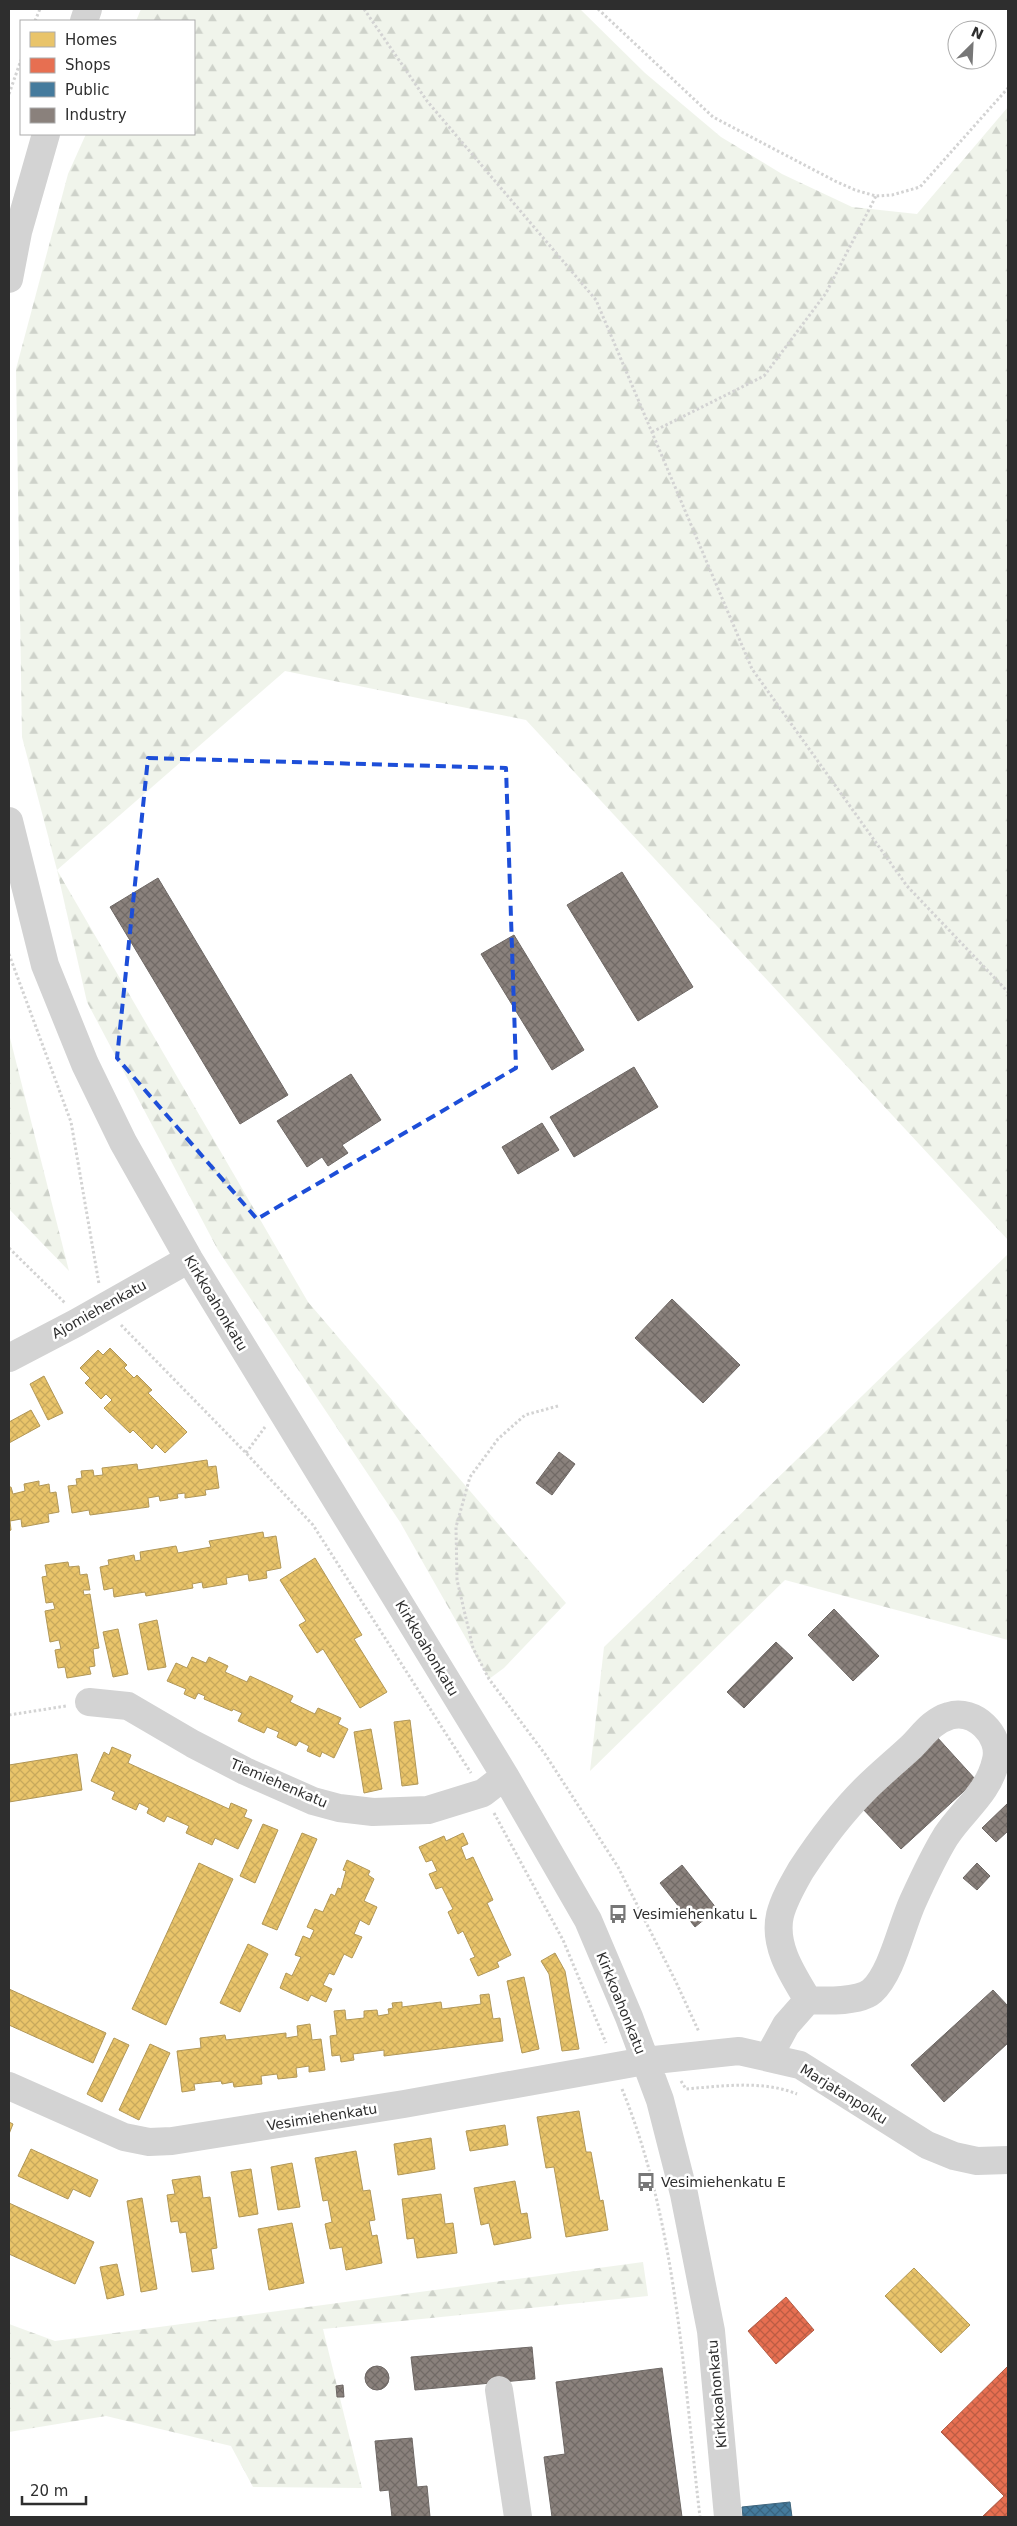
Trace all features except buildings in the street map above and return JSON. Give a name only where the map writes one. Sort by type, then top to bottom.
[{"type":"street","points":[[9,279],[18,232],[46,135]]},
{"type":"street","name":"Kirkkoahonkatu","points":[[9,820],[45,965],[85,1064],[123,1142],[189,1259],[505,1776],[588,1920],[629,2017],[660,2100],[684,2194],[711,2331],[728,2517]]},
{"type":"street","name":"Ajomiehenkatu","points":[[9,1358],[76,1323],[189,1259]]},
{"type":"street","name":"Tiemiehenkatu","points":[[89,1702],[128,1706],[193,1744],[245,1770],[313,1801],[339,1808],[374,1812],[428,1810],[483,1793],[505,1776]]},
{"type":"street","points":[[961,1714],[975,1719],[988,1728],[997,1744],[996,1759],[988,1780],[975,1803],[947,1834],[928,1869],[902,1924],[888,1970],[871,1992],[840,2001],[808,2000],[789,1968],[779,1938],[780,1915],[790,1888],[818,1844],[853,1803],[929,1726],[949,1716],[961,1714]]},
{"type":"street","points":[[769,2056],[786,2025],[808,2000]]},
{"type":"street","name":"Marjatanpolku","points":[[644,2061],[738,2051],[769,2056],[800,2065],[927,2145],[954,2156],[977,2160],[1008,2160]]},
{"type":"street","name":"Vesimiehenkatu","points":[[9,2086],[124,2137],[148,2142],[204,2138],[644,2061]]},
{"type":"street","points":[[500,2390],[518,2517]]},
{"type":"path","points":[[364,9],[427,101],[596,300],[752,669],[907,886],[1008,992]]},
{"type":"path","points":[[598,9],[713,117],[855,190],[876,196],[892,195],[920,187],[1008,88]]},
{"type":"path","points":[[9,94],[20,63]]},
{"type":"path","points":[[652,432],[764,376],[826,293],[876,196]]},
{"type":"path","points":[[9,954],[72,1122],[103,1307],[246,1453],[313,1525],[483,1793],[563,1940],[600,2027],[631,2111],[653,2183],[670,2264],[700,2517]]},
{"type":"path","points":[[9,1248],[64,1302],[76,1323]]},
{"type":"path","points":[[558,1406],[525,1415],[498,1439],[470,1477],[456,1527],[457,1580],[473,1648],[489,1679],[545,1754],[618,1867],[676,1982],[708,2054]]},
{"type":"path","points":[[9,1715],[89,1702]]},
{"type":"highlighted area","points":[[148,758],[506,768],[516,1068],[257,1219],[117,1058]]},
{"type":"green space","points":[[141,9],[580,9],[645,73],[721,137],[782,174],[852,207],[917,214],[1008,107],[1008,1240],[526,720],[285,671],[57,870],[22,737],[16,369],[68,174],[86,135],[195,135],[195,20],[136,20]]},
{"type":"green space","points":[[57,870],[308,1302],[566,1603],[504,1668],[489,1679],[400,1522],[218,1250],[87,1002]]},
{"type":"green space","points":[[9,1034],[69,1271],[9,1209]]},
{"type":"green space","points":[[1008,1254],[1008,1640],[785,1580],[590,1771],[604,1647]]},
{"type":"green space","points":[[643,2262],[648,2296],[323,2329],[362,2488],[253,2487],[231,2446],[106,2416],[9,2432],[9,2324],[55,2341]]},
{"type":"place","name":"Vesimiehenkatu L","points":[[618,1914]]},
{"type":"place","name":"Vesimiehenkatu E","points":[[646,2182]]}]
